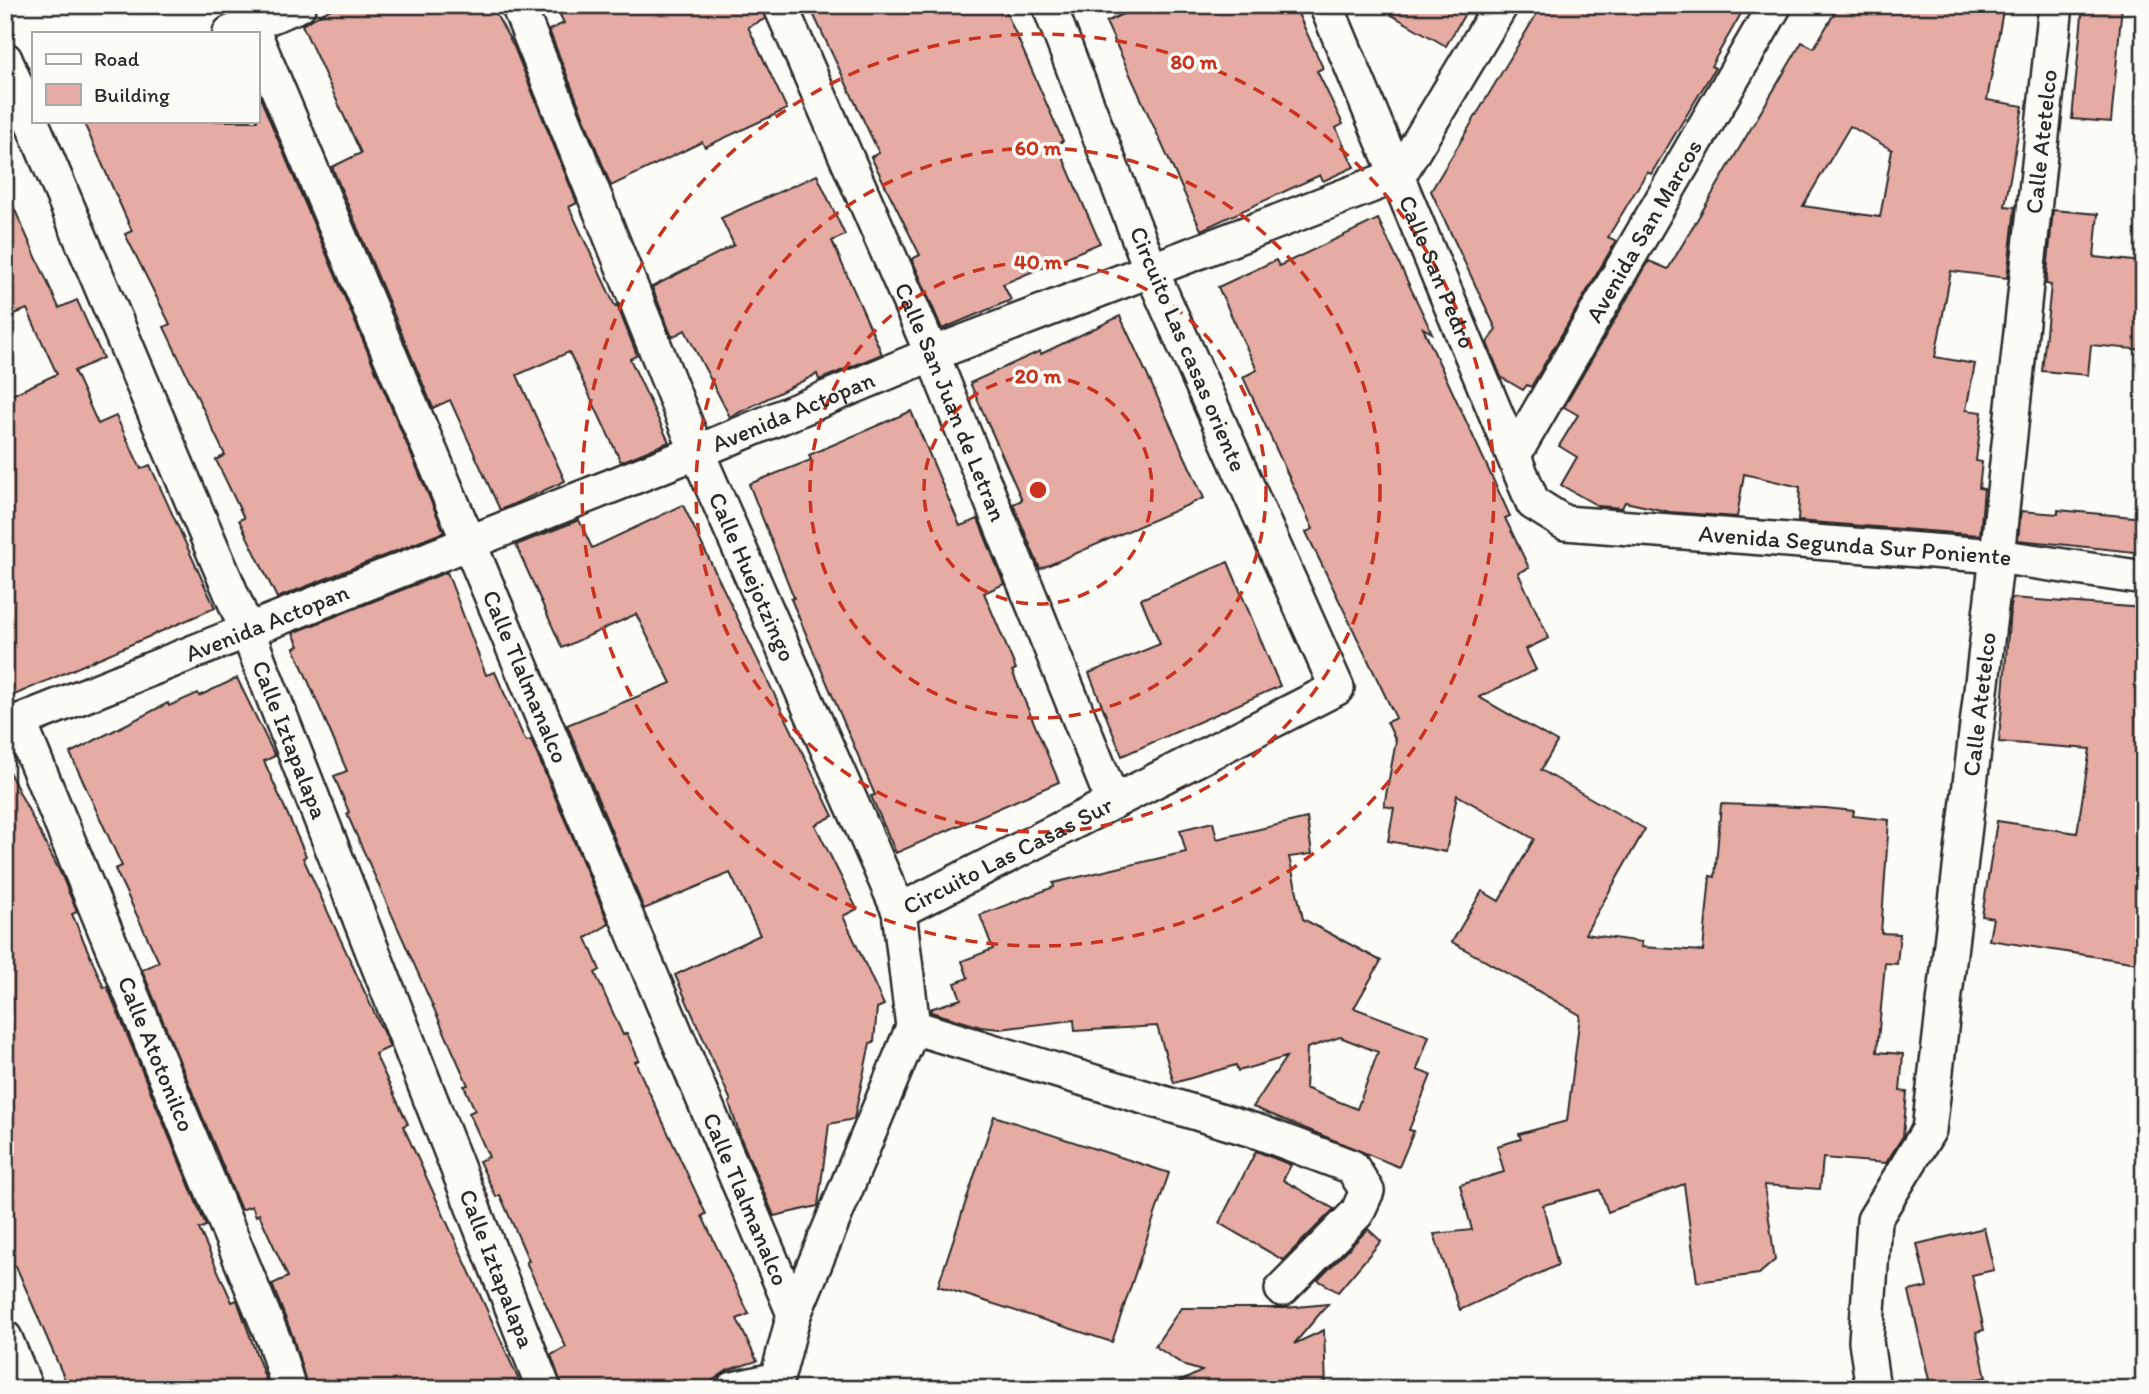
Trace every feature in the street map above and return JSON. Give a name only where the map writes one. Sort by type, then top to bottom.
[{"type":"street","points":[[247,28],[299,5]]},
{"type":"street","name":"Calle Huejotzingo","points":[[519,5],[697,452],[899,911]]},
{"type":"street","name":"Calle San Juan de Letran","points":[[780,5],[932,354],[1114,802]]},
{"type":"street","name":"Circuito Las casas oriente","points":[[1049,5],[1152,270],[1337,688]]},
{"type":"street","name":"Calle San Pedro","points":[[1326,5],[1399,175],[1533,503],[1564,523]]},
{"type":"street","points":[[1399,175],[1501,5]]},
{"type":"street","name":"Avenida San Marcos","points":[[1514,455],[1775,5]]},
{"type":"street","name":"Calle Atetelco","points":[[1872,1389],[1866,1341],[1874,1220],[1929,1130],[1997,556],[2056,5]]},
{"type":"street","name":"Calle Tlalmanalco","points":[[259,56],[469,543],[794,1314]]},
{"type":"street","name":"Calle Iztapalapa","points":[[5,59],[21,108],[248,633],[544,1389]]},
{"type":"street","name":"Avenida Actopan","points":[[12,724],[248,633],[932,354],[1399,175]]},
{"type":"street","name":"Avenida Segunda Sur Poniente","points":[[1564,523],[1997,556],[2144,578]]},
{"type":"street","name":"Circuito Las Casas Sur","points":[[733,1389],[777,1379],[794,1314],[913,1027],[899,911],[1337,688]]},
{"type":"street","name":"Calle Atotonilco","points":[[12,724],[275,1343],[289,1389]]},
{"type":"street","points":[[913,1027],[1259,1132],[1352,1167],[1367,1191],[1357,1213],[1282,1289]]},
{"type":"street","points":[[5,1338],[26,1389]]},
{"type":"building","points":[[338,5],[491,5],[514,47],[577,203],[569,207],[615,306],[617,305],[637,355],[630,359],[669,442],[621,462],[569,352],[517,375],[565,481],[500,510],[450,400],[433,408],[332,167],[361,153],[302,25]]},
{"type":"building","points":[[555,5],[761,5],[765,19],[748,27],[787,109],[705,147],[702,142],[611,186],[549,30],[564,23]]},
{"type":"building","points":[[809,5],[1003,5],[1063,141],[1057,144],[1100,243],[1003,284],[1011,300],[942,329],[912,259],[920,255],[871,157],[879,153]]},
{"type":"building","points":[[1141,5],[1294,5],[1323,68],[1317,71],[1343,124],[1336,128],[1354,167],[1323,181],[1320,175],[1201,230],[1106,22]]},
{"type":"building","points":[[1374,5],[1470,5],[1446,46]]},
{"type":"building","points":[[1542,5],[1746,5],[1711,66],[1715,68],[1651,174],[1647,172],[1608,237],[1616,241],[1531,387],[1527,385],[1523,390],[1501,377],[1487,343],[1496,329],[1431,191]]},
{"type":"building","points":[[1839,5],[2004,5],[1987,100],[2023,106],[2005,206],[2015,207],[2007,278],[1951,271],[1935,357],[1975,364],[1966,410],[1982,412],[1976,461],[1982,462],[1979,488],[1984,489],[1980,535],[1798,521],[1800,487],[1744,474],[1737,517],[1670,512],[1625,502],[1622,508],[1598,506],[1561,485],[1577,457],[1559,446],[1578,415],[1564,407],[1649,261],[1668,269],[1802,42],[1814,48]],"holes":[[[1850,126],[1892,150],[1880,217],[1803,206]]]},
{"type":"building","points":[[2083,5],[2122,5],[2111,122],[2072,119]]},
{"type":"building","points":[[259,95],[444,532],[277,598],[239,520],[244,518],[216,460],[225,455],[164,327],[170,324],[125,234],[132,231],[83,122],[259,122]]},
{"type":"building","points":[[817,175],[845,235],[832,241],[882,354],[819,380],[817,374],[730,417],[685,330],[672,337],[652,287],[734,245],[721,218]]},
{"type":"building","points":[[5,188],[59,308],[77,300],[103,358],[74,371],[98,424],[116,416],[141,469],[150,465],[215,608],[5,699],[5,398],[57,374],[27,309],[5,318]]},
{"type":"building","points":[[2053,210],[2098,214],[2094,257],[2144,262],[2144,350],[2091,345],[2088,375],[2042,371],[2051,285],[2046,284]]},
{"type":"building","points":[[1378,219],[1432,333],[1423,328],[1510,516],[1505,518],[1529,568],[1518,573],[1549,638],[1526,649],[1536,670],[1479,697],[1557,742],[1541,770],[1645,829],[1585,934],[1642,942],[1641,947],[1703,951],[1710,876],[1715,877],[1721,804],[1825,808],[1854,811],[1853,816],[1889,820],[1881,933],[1900,934],[1897,964],[1885,963],[1877,1052],[1903,1054],[1900,1091],[1907,1092],[1903,1136],[1886,1163],[1823,1158],[1820,1189],[1764,1185],[1775,1260],[1759,1274],[1697,1282],[1684,1184],[1608,1212],[1600,1190],[1543,1205],[1558,1265],[1460,1310],[1434,1234],[1472,1230],[1460,1185],[1504,1172],[1497,1146],[1521,1139],[1519,1134],[1567,1121],[1580,1015],[1452,942],[1482,891],[1499,901],[1534,839],[1457,795],[1446,852],[1388,841],[1394,808],[1384,806],[1396,741],[1387,722],[1396,718],[1306,532],[1313,529],[1243,377],[1257,370],[1218,287],[1276,260],[1279,266]]},
{"type":"building","points":[[1120,316],[1204,498],[1040,569],[1013,504],[1022,500],[970,383],[1040,351],[1041,354]]},
{"type":"building","points":[[911,411],[960,526],[978,519],[1004,584],[984,593],[1016,669],[1012,671],[1059,782],[896,853],[871,796],[875,795],[791,599],[794,598],[749,484],[811,460],[809,455]]},
{"type":"building","points":[[683,505],[833,816],[815,825],[857,909],[843,916],[884,1005],[877,1008],[874,1042],[870,1043],[854,1119],[829,1124],[818,1206],[774,1216],[741,1139],[729,1102],[731,1101],[675,975],[760,935],[730,873],[644,909],[567,725],[671,683],[636,614],[562,648],[516,545],[579,520],[592,548]]},
{"type":"building","points":[[2058,510],[2144,518],[2144,553],[2018,540],[2021,511],[2058,514]]},
{"type":"building","points":[[1228,562],[1280,686],[1122,756],[1089,673],[1160,644],[1141,599]]},
{"type":"building","points":[[447,572],[486,675],[495,672],[524,738],[531,740],[609,924],[586,938],[600,970],[595,973],[623,1035],[627,1033],[639,1060],[635,1062],[706,1214],[702,1216],[749,1314],[737,1319],[757,1361],[728,1370],[700,1389],[563,1389],[551,1355],[566,1347],[526,1262],[529,1261],[500,1195],[496,1197],[479,1161],[489,1157],[469,1113],[475,1110],[464,1086],[468,1085],[347,814],[349,812],[334,776],[347,771],[294,648],[299,646],[293,633]]},
{"type":"building","points":[[2011,598],[2144,608],[2144,730],[2140,779],[2144,780],[2144,964],[1989,940],[1993,918],[1982,916],[1997,821],[2077,833],[2090,749],[1999,742]]},
{"type":"building","points":[[237,678],[275,756],[264,761],[306,856],[303,858],[390,1047],[375,1054],[408,1124],[403,1126],[523,1389],[308,1389],[293,1337],[272,1284],[288,1277],[259,1214],[256,1216],[252,1206],[241,1210],[142,970],[159,962],[115,869],[122,866],[70,753],[168,703],[169,706],[198,693],[199,696]]},
{"type":"building","points":[[5,764],[62,876],[77,912],[72,914],[104,988],[107,986],[206,1226],[199,1229],[232,1302],[237,1300],[269,1389],[69,1389],[16,1266],[13,1267],[5,1249]]},
{"type":"building","points":[[1307,818],[1312,854],[1289,857],[1303,919],[1381,961],[1354,1008],[1429,1036],[1417,1070],[1431,1075],[1409,1130],[1414,1131],[1399,1167],[1253,1107],[1286,1057],[1238,1071],[1236,1065],[1174,1083],[1157,1026],[1075,1031],[1074,1020],[1000,1029],[981,1027],[931,1012],[930,1009],[961,999],[955,983],[968,978],[962,961],[993,949],[980,915],[1054,887],[1053,883],[1186,852],[1180,830],[1213,822],[1217,839]],"holes":[[[1340,1037],[1378,1052],[1357,1109],[1305,1088],[1307,1048]]]},
{"type":"building","points":[[994,1116],[1169,1173],[1112,1342],[938,1286]]},
{"type":"building","points":[[1256,1151],[1291,1165],[1283,1180],[1334,1209],[1283,1260],[1219,1223]]},
{"type":"building","points":[[1984,1228],[1994,1270],[1972,1275],[1984,1330],[1976,1332],[1986,1377],[1931,1389],[1909,1291],[1927,1287],[1917,1244]]},
{"type":"building","points":[[1368,1229],[1381,1241],[1338,1292],[1318,1280]]},
{"type":"building","points":[[1328,1304],[1294,1344],[1324,1330],[1326,1389],[1165,1389],[1202,1371],[1185,1366],[1155,1346],[1181,1308],[1286,1308]]}]
